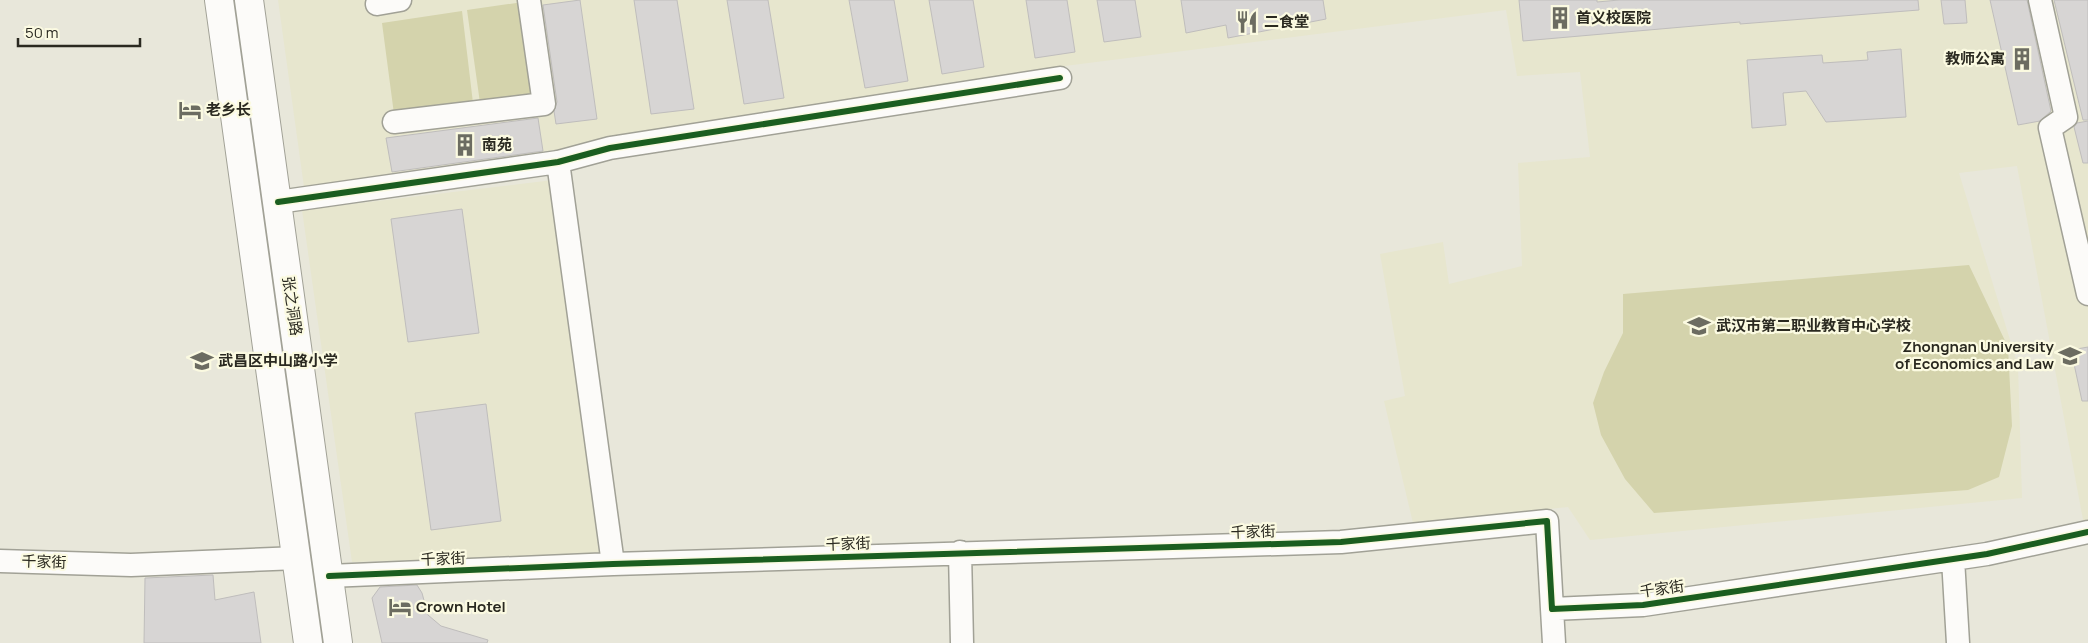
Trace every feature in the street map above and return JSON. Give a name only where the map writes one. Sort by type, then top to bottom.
[{"type":"main road","name":"张之洞路","points":[[219,0],[298,558],[308,643]]},
{"type":"main road","name":"张之洞路","points":[[249,0],[338,643]]},
{"type":"street","points":[[376,4],[400,0]]},
{"type":"street","points":[[394,122],[544,104],[529,0]]},
{"type":"street","points":[[2040,0],[2066,117],[2050,128],[2088,294]]},
{"type":"street","points":[[278,202],[558,162],[610,148],[1060,78]]},
{"type":"street","points":[[558,162],[614,564]]},
{"type":"street","name":"千家街","points":[[329,576],[960,552],[1341,542],[1547,521],[1552,609],[1643,605],[1987,554],[2088,532]]},
{"type":"street","points":[[960,552],[962,643]]},
{"type":"street","name":"千家街","points":[[0,561],[131,565],[298,558]]},
{"type":"street","points":[[1953,559],[1958,643]]},
{"type":"street","points":[[1552,609],[1554,643]]},
{"type":"shaded area","points":[[278,0],[2088,0],[2088,525],[2084,525],[2017,166],[1959,173],[2018,366],[2022,498],[1590,540],[1568,507],[1413,523],[1384,401],[1405,396],[1380,254],[1443,242],[1449,284],[1522,266],[1518,163],[1590,157],[1580,72],[1517,76],[1506,10],[1033,70],[543,152],[304,187]]},
{"type":"shaded area","points":[[523,2],[536,96],[480,103],[467,10]]},
{"type":"shaded area","points":[[462,11],[473,103],[394,114],[382,23]]},
{"type":"shaded area","points":[[553,180],[599,555],[352,562],[302,210]]},
{"type":"shaded area","points":[[1969,265],[2008,347],[2012,426],[1999,477],[1968,490],[1654,513],[1625,479],[1601,435],[1593,403],[1604,372],[1623,333],[1623,294]]},
{"type":"building","points":[[580,0],[597,119],[556,124],[554,111],[557,102],[543,5]]},
{"type":"building","points":[[634,0],[677,0],[694,109],[651,114]]},
{"type":"building","points":[[727,0],[768,0],[784,98],[744,104]]},
{"type":"building","points":[[849,0],[894,0],[908,81],[865,88]]},
{"type":"building","points":[[929,0],[973,0],[984,67],[942,74]]},
{"type":"building","points":[[1026,0],[1067,0],[1075,52],[1035,58]]},
{"type":"building","points":[[1097,0],[1135,0],[1141,37],[1104,42]]},
{"type":"building","name":"二食堂","points":[[1181,0],[1323,0],[1326,19],[1228,38],[1226,25],[1186,33]]},
{"type":"building","points":[[1519,0],[1597,0],[1597,2],[1619,0],[1918,0],[1919,10],[1740,24],[1740,22],[1523,41]]},
{"type":"building","points":[[1941,0],[1965,0],[1967,23],[1944,24]]},
{"type":"building","name":"教师公寓","points":[[1990,0],[2027,0],[2051,111],[2040,121],[2018,125]]},
{"type":"building","points":[[2054,0],[2088,0],[2088,120],[2083,120]]},
{"type":"building","points":[[1901,49],[1906,117],[1826,122],[1806,91],[1783,93],[1786,125],[1752,128],[1747,60],[1822,55],[1823,63],[1868,60],[1867,52]]},
{"type":"building","name":"南苑","points":[[538,118],[543,151],[392,172],[386,138]]},
{"type":"building","points":[[2088,121],[2088,163],[2083,163],[2074,127],[2077,123]]},
{"type":"building","points":[[462,209],[479,333],[408,342],[391,219]]},
{"type":"building","points":[[2088,347],[2088,401],[2082,401],[2071,350]]},
{"type":"building","points":[[486,404],[501,521],[431,530],[415,413]]},
{"type":"building","points":[[213,575],[215,600],[254,592],[261,643],[144,643],[145,578]]},
{"type":"building","name":"Crown Hotel","points":[[417,585],[422,593],[428,615],[441,626],[488,640],[487,643],[382,643],[372,598],[380,587]]},
{"type":"cycle path","points":[[278,202],[558,162],[610,148],[1060,78]]},
{"type":"cycle path","points":[[329,576],[613,564],[1341,542],[1547,521],[1552,609],[1643,605],[1987,554],[2088,532]]},
{"type":"place","name":"首义校医院","points":[[1560,18]]},
{"type":"place","name":"二食堂","points":[[1247,22]]},
{"type":"place","name":"教师公寓","points":[[2022,59]]},
{"type":"place","name":"老乡长","points":[[190,110]]},
{"type":"place","name":"南苑","points":[[465,145]]},
{"type":"place","name":"武汉市第二职业教育中心学校","points":[[1699,326]]},
{"type":"place","name":"Zhongnan University of Economics and Law","points":[[2070,356]]},
{"type":"place","name":"武昌区中山路小学","points":[[202,361]]},
{"type":"place","name":"Crown Hotel","points":[[400,607]]}]
